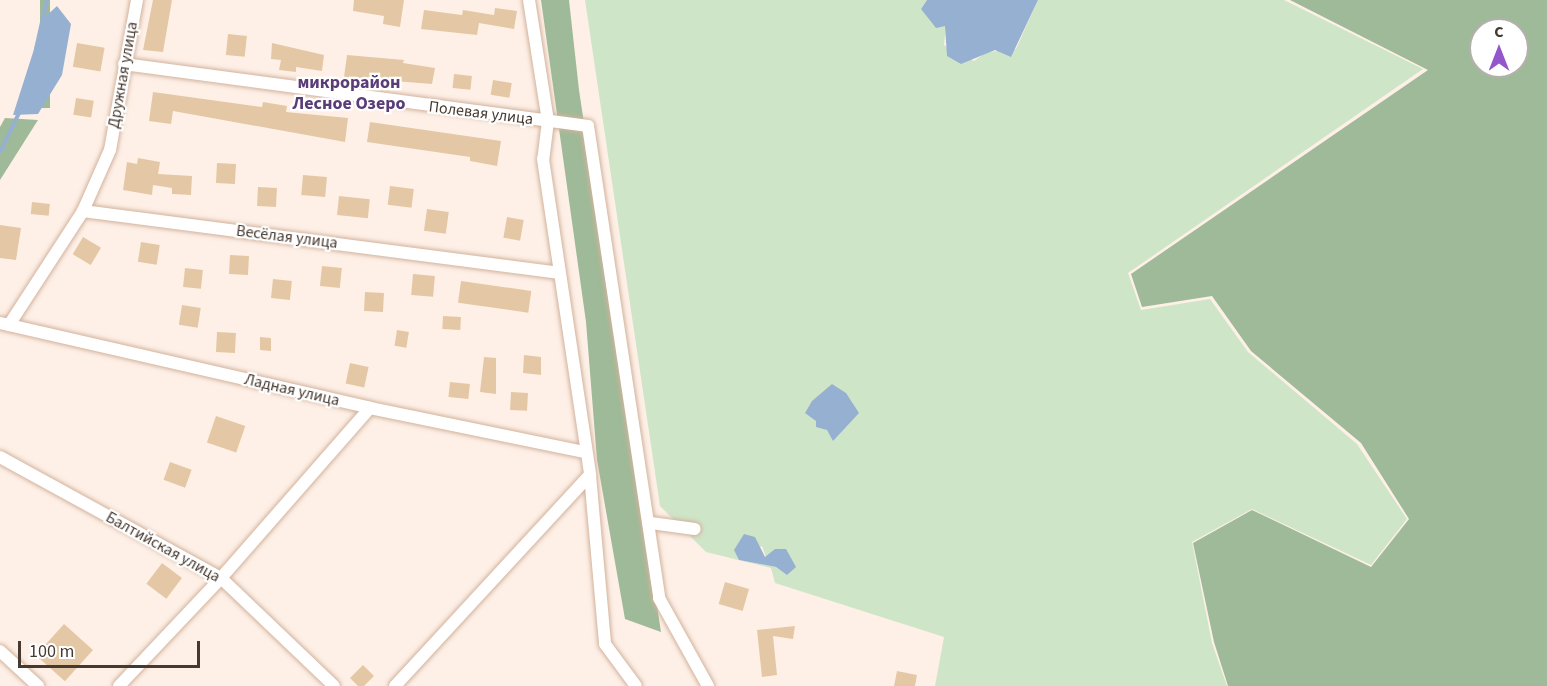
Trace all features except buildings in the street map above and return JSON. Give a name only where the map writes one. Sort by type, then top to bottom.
[{"type":"street","name":"Дружная улица","points":[[83,211],[110,150],[137,0]]},
{"type":"street","points":[[529,0],[548,121],[543,159],[552,195],[558,273],[578,381],[584,452],[590,475],[605,644],[636,686]]},
{"type":"street","name":"Полевая улица","points":[[124,64],[588,126],[651,523]]},
{"type":"street","points":[[4,324],[83,211]]},
{"type":"street","name":"Весёлая улица","points":[[83,211],[558,273]]},
{"type":"street","name":"Ладная улица","points":[[4,324],[370,408],[584,452]]},
{"type":"street","points":[[119,686],[221,578],[370,408]]},
{"type":"street","name":"Балтийская улица","points":[[0,457],[221,578],[334,686]]},
{"type":"street","points":[[395,686],[590,475]]},
{"type":"street","points":[[695,529],[651,523],[659,598],[708,686]]},
{"type":"street","points":[[0,651],[38,686]]},
{"type":"green space","points":[[40,0],[50,0],[50,108],[40,108]]},
{"type":"green space","points":[[541,0],[569,0],[579,90],[661,632],[625,619],[597,460],[586,322]]},
{"type":"green space","points":[[585,0],[927,0],[921,9],[946,26],[944,45],[974,61],[987,52],[1016,49],[1038,0],[1284,0],[1423,69],[1128,273],[1141,310],[1210,299],[1248,352],[1357,444],[1407,519],[1371,565],[1252,509],[1192,542],[1212,643],[1227,686],[935,686],[944,637],[775,583],[771,568],[706,552],[660,506]],"holes":[[[762,546],[766,557],[787,575],[776,567],[739,560]]]},
{"type":"green space","points":[[1290,0],[1547,0],[1547,686],[1228,686],[1214,642],[1193,543],[1252,510],[1371,567],[1409,519],[1361,443],[1251,351],[1212,296],[1142,307],[1131,274],[1428,70]]},
{"type":"green space","points":[[5,118],[38,120],[0,180],[0,127]]},
{"type":"water","points":[[927,0],[1038,0],[1011,57],[995,50],[961,64],[947,56],[945,26],[936,28],[921,9]]},
{"type":"water","points":[[57,6],[71,24],[62,75],[38,114],[13,115],[44,18]]},
{"type":"water","points":[[832,384],[846,393],[859,413],[833,441],[827,430],[816,427],[816,421],[805,413],[812,401]]},
{"type":"water","points":[[744,534],[755,537],[765,557],[775,549],[786,549],[796,567],[787,575],[776,567],[739,560],[734,550]]},
{"type":"waterway","points":[[36,49],[47,0]]},
{"type":"waterway","points":[[0,152],[20,111]]},
{"type":"district","name":"микрорайон Лесное Озеро","points":[[349,94]]}]
